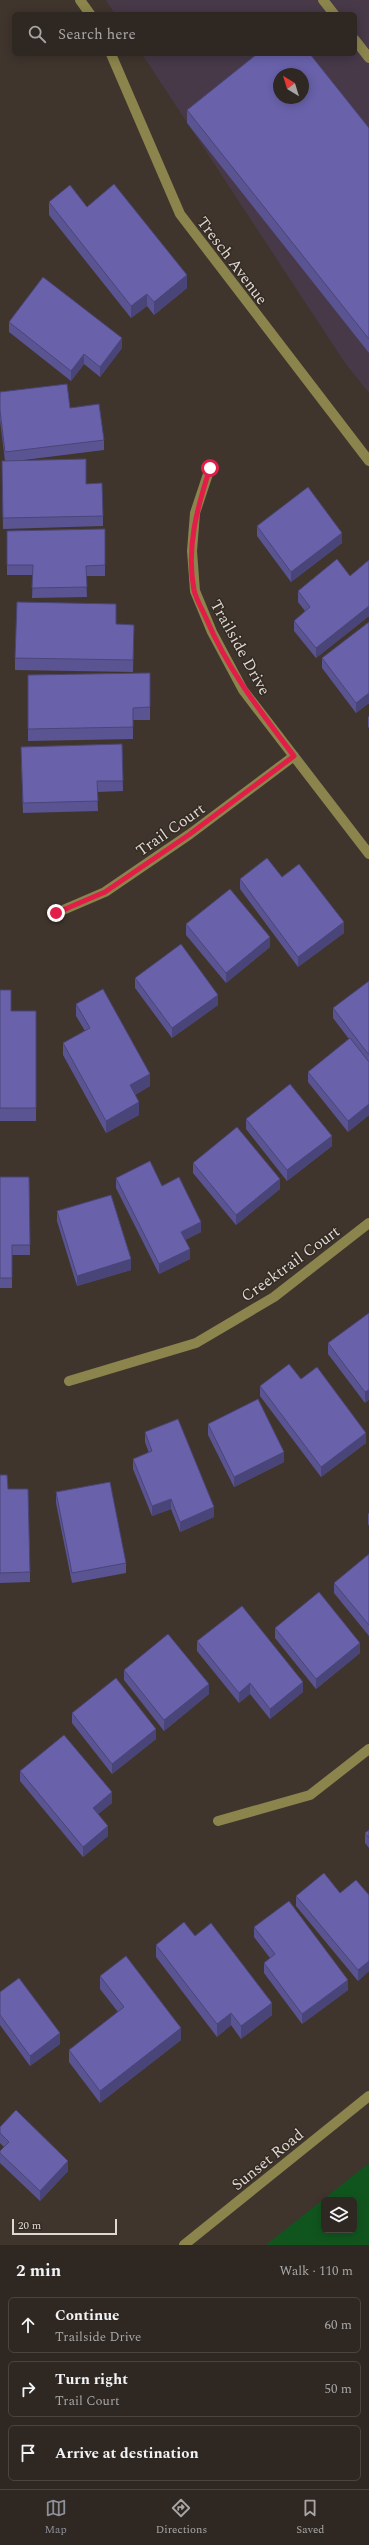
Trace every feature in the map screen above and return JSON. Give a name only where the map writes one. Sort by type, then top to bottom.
[{"type":"street","points":[[80,0],[89,12]]},
{"type":"street","points":[[323,0],[332,12]]},
{"type":"street","points":[[357,43],[369,58]]},
{"type":"street","name":"Tresch Avenue","points":[[112,56],[180,214],[369,461]]},
{"type":"street","name":"Trailside Drive","points":[[210,468],[195,513],[192,551],[194,591],[212,632],[243,690],[369,854]]},
{"type":"street","name":"Trail Court","points":[[56,913],[105,892],[190,834],[294,756]]},
{"type":"street","name":"Creektrail Court","points":[[69,1381],[196,1343],[274,1297],[369,1223]]},
{"type":"street","points":[[218,1821],[310,1795],[369,1748]]},
{"type":"street","name":"Sunset Road","points":[[184,2245],[369,2096]]},
{"type":"shaded area","points":[[106,0],[369,0],[369,393],[345,363],[143,56],[357,56],[357,12],[114,12]]},
{"type":"green space","points":[[369,2163],[369,2245],[266,2245],[321,2201],[321,2233],[357,2233],[357,2197],[326,2197]]},
{"type":"building","points":[[254,56],[312,56],[369,128],[369,339],[187,110]]},
{"type":"building","points":[[114,184],[187,275],[154,302],[147,294],[131,306],[49,202],[70,185],[87,207]]},
{"type":"building","points":[[43,277],[122,338],[100,367],[84,354],[71,371],[9,322]]},
{"type":"building","points":[[67,384],[70,408],[99,404],[104,440],[5,452],[0,410],[0,392]]},
{"type":"building","points":[[86,459],[86,484],[102,483],[103,516],[3,518],[2,461]]},
{"type":"building","points":[[308,487],[342,533],[291,572],[257,526]]},
{"type":"building","points":[[105,529],[105,565],[86,566],[87,587],[32,588],[33,565],[7,565],[7,531]]},
{"type":"building","points":[[337,559],[350,576],[369,560],[369,606],[316,648],[294,621],[310,607],[298,591]]},
{"type":"building","points":[[17,602],[116,604],[116,624],[134,625],[133,660],[15,658]]},
{"type":"building","points":[[369,622],[369,693],[356,703],[322,658]]},
{"type":"building","points":[[150,673],[150,707],[133,708],[133,727],[28,729],[28,675]]},
{"type":"building","points":[[122,744],[123,781],[97,781],[98,801],[23,803],[21,747]]},
{"type":"building","points":[[267,858],[282,877],[299,864],[344,922],[298,957],[240,879]]},
{"type":"building","points":[[230,889],[270,937],[226,973],[186,924]]},
{"type":"building","points":[[181,944],[218,995],[172,1028],[135,978]]},
{"type":"building","points":[[369,981],[369,1055],[333,1008]]},
{"type":"building","points":[[103,989],[150,1074],[130,1085],[139,1102],[106,1121],[63,1043],[90,1028],[76,1004]]},
{"type":"building","points":[[0,990],[11,990],[11,1011],[36,1011],[36,1108],[0,1108]]},
{"type":"building","points":[[350,1038],[369,1062],[369,1104],[348,1121],[308,1072]]},
{"type":"building","points":[[290,1084],[332,1136],[287,1170],[246,1119]]},
{"type":"building","points":[[237,1127],[280,1179],[236,1215],[193,1163]]},
{"type":"building","points":[[150,1161],[162,1186],[179,1177],[201,1222],[181,1232],[190,1249],[159,1264],[116,1178]]},
{"type":"building","points":[[0,1177],[29,1177],[30,1245],[12,1245],[12,1278],[0,1278]]},
{"type":"building","points":[[111,1195],[131,1259],[77,1276],[57,1211]]},
{"type":"building","points":[[369,1313],[369,1390],[365,1392],[328,1343]]},
{"type":"building","points":[[289,1364],[301,1379],[317,1367],[366,1433],[321,1467],[260,1386]]},
{"type":"building","points":[[258,1399],[284,1452],[234,1477],[208,1424]]},
{"type":"building","points":[[178,1419],[214,1507],[180,1522],[171,1499],[152,1506],[133,1459],[152,1451],[145,1432]]},
{"type":"building","points":[[0,1475],[7,1475],[8,1489],[28,1489],[30,1572],[0,1573]]},
{"type":"building","points":[[110,1482],[126,1563],[72,1573],[56,1492]]},
{"type":"building","points":[[369,1554],[369,1625],[334,1583]]},
{"type":"building","points":[[319,1592],[360,1643],[316,1679],[275,1628]]},
{"type":"building","points":[[242,1606],[303,1682],[270,1709],[250,1683],[239,1693],[197,1641]]},
{"type":"building","points":[[168,1634],[209,1684],[164,1720],[124,1670]]},
{"type":"building","points":[[116,1678],[156,1729],[112,1764],[72,1713]]},
{"type":"building","points":[[64,1735],[112,1792],[93,1808],[108,1826],[83,1847],[20,1771]]},
{"type":"building","points":[[369,1830],[369,1838],[365,1833]]},
{"type":"building","points":[[324,1873],[340,1893],[356,1880],[369,1895],[369,1961],[358,1970],[296,1896]]},
{"type":"building","points":[[289,1901],[348,1980],[302,2014],[264,1963],[275,1954],[254,1927]]},
{"type":"building","points":[[184,1922],[195,1936],[211,1923],[272,2003],[241,2026],[231,2013],[217,2024],[156,1945]]},
{"type":"building","points":[[126,1956],[181,2028],[100,2091],[69,2050],[124,2007],[100,1976]]},
{"type":"building","points":[[19,1978],[60,2033],[30,2056],[0,2015],[0,1992]]},
{"type":"building","points":[[16,2110],[68,2161],[40,2191],[0,2153],[0,2151],[9,2142],[0,2133],[0,2127]]},
{"type":"route","points":[[56,913],[105,892],[190,834],[294,756],[243,690],[212,632],[194,591],[192,551],[195,513],[210,468]]}]
